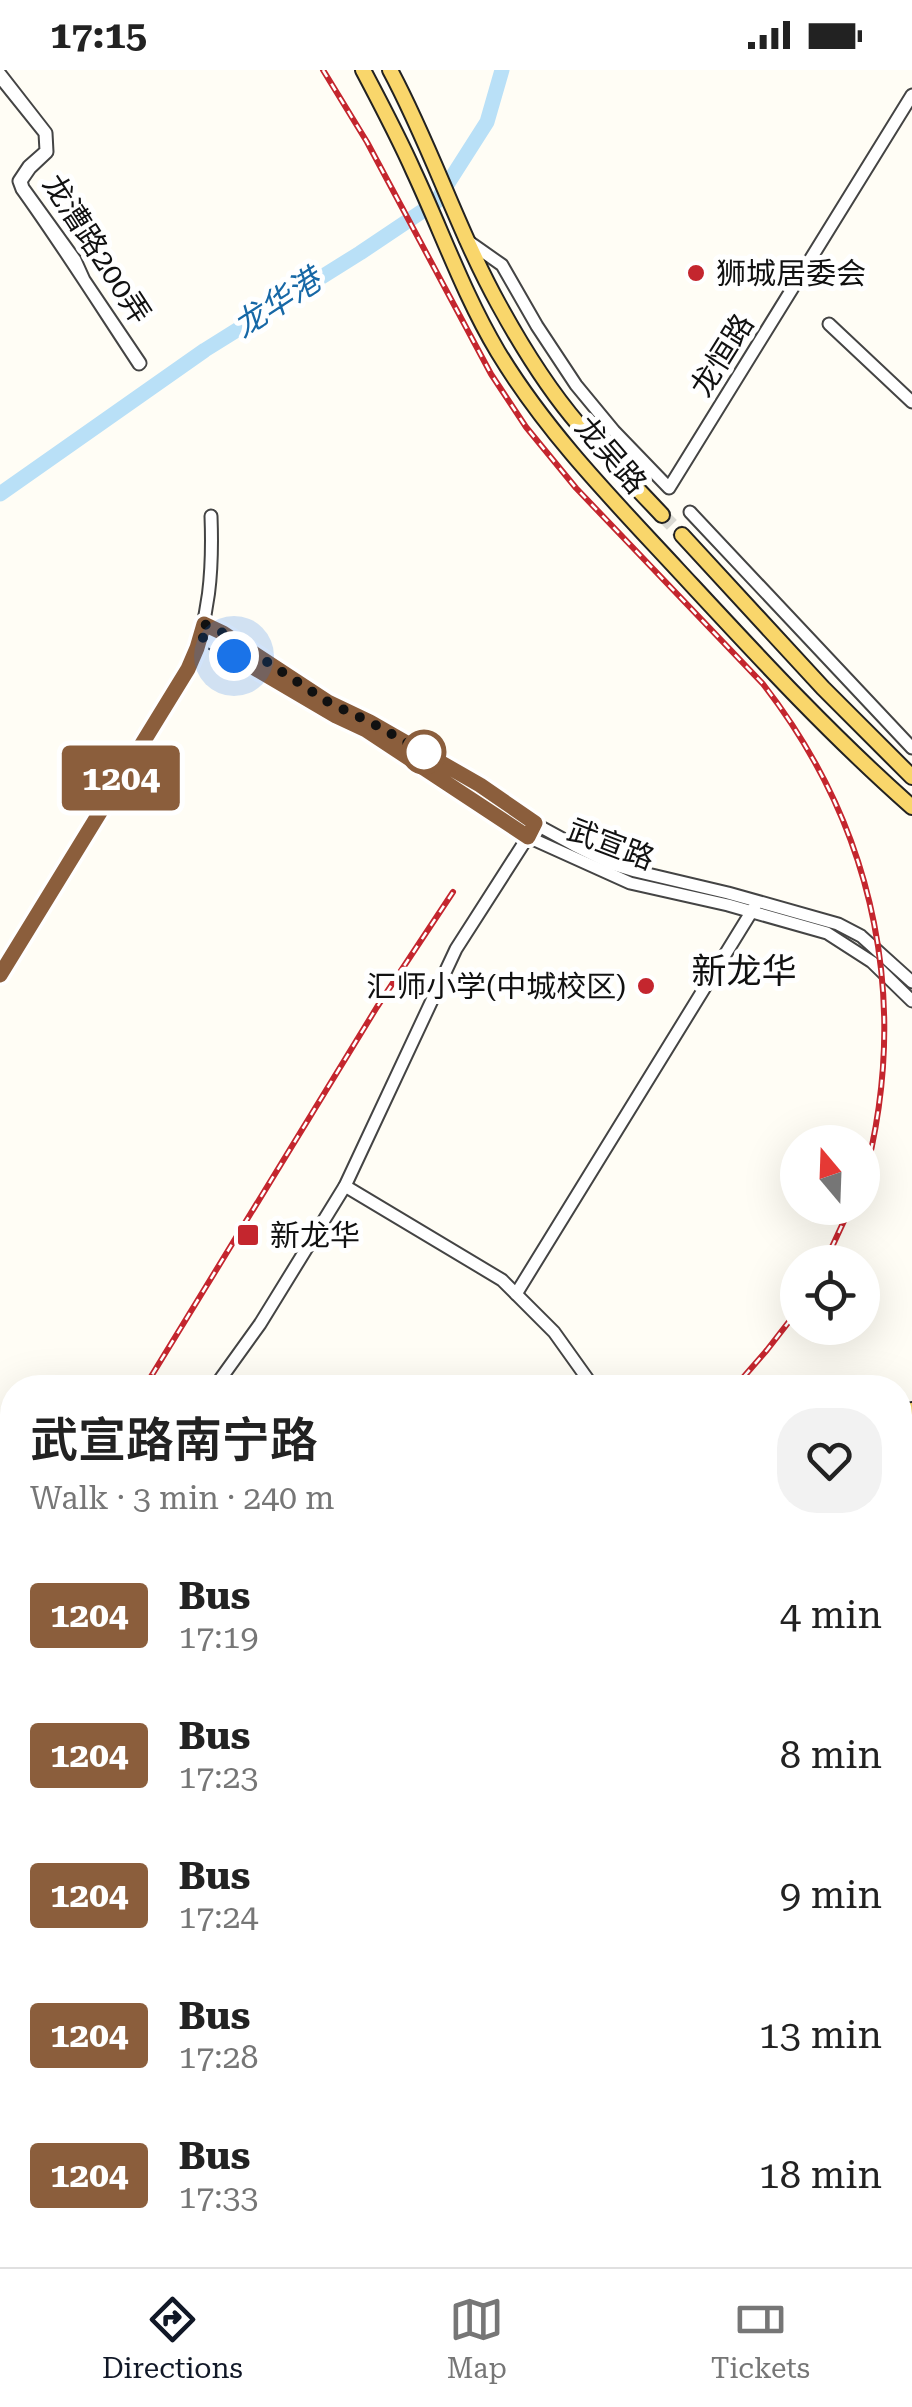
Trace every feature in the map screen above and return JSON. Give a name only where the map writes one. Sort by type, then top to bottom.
[{"type":"main road","name":"龙吴路","points":[[364,70],[416,175],[477,314],[537,411],[584,468],[804,707],[912,808]]},
{"type":"main road","name":"龙吴路","points":[[390,70],[465,238],[517,337],[579,425],[662,514]]},
{"type":"main road","points":[[682,535],[910,774]]},
{"type":"street","name":"龙漕路200弄","points":[[0,76],[46,133],[47,152],[21,181],[23,188],[75,260],[138,364],[82,280],[74,261],[22,188],[19,181],[28,166],[46,151],[44,133],[0,76]]},
{"type":"street","name":"龙恒路","points":[[668,488],[912,95]]},
{"type":"street","name":"龙吴路","points":[[465,238],[502,265],[576,385],[668,488]]},
{"type":"street","points":[[829,324],[912,402]]},
{"type":"street","points":[[690,512],[912,748]]},
{"type":"street","points":[[0,974],[188,669],[202,630],[211,580],[212,516]]},
{"type":"street","points":[[202,630],[223,633],[328,702],[370,722],[480,785],[535,823],[612,864],[754,906],[812,915],[860,936],[912,982]]},
{"type":"street","name":"武宣路","points":[[202,630],[336,716],[366,730],[528,837],[630,883],[754,906],[826,932],[872,962],[912,1002]]},
{"type":"street","points":[[223,1375],[260,1324],[344,1186],[456,949],[535,823]]},
{"type":"street","points":[[516,1294],[754,906]]},
{"type":"street","points":[[344,1186],[502,1280],[554,1332],[585,1375]]},
{"type":"waterway","name":"龙华港","points":[[0,494],[205,350],[436,202],[487,122],[502,70]]},
{"type":"tunnel","points":[[662,515],[682,535]]},
{"type":"railway","points":[[323,70],[367,142],[491,374],[526,427],[576,488],[763,684],[802,740],[834,799],[858,860],[874,923],[883,988],[884,1053],[876,1125]]},
{"type":"railway","points":[[152,1375],[377,1007],[453,892]]},
{"type":"railway","points":[[833,1245],[842,1225]]},
{"type":"railway","points":[[745,1375],[780,1333]]},
{"type":"bus line","name":"1204","points":[[0,975],[188,669],[204,624],[328,702],[480,785],[535,823],[530,834],[528,837],[366,730],[234,656]]},
{"type":"place","name":"狮城居委会","points":[[696,273]]},
{"type":"place","name":"汇师小学(中城校区)","points":[[646,986]]},
{"type":"place","name":"新龙华","points":[[248,1235]]},
{"type":"district","name":"新龙华","points":[[744,971]]},
{"type":"route","points":[[234,656],[200,636],[204,624],[328,702],[424,752]]}]
